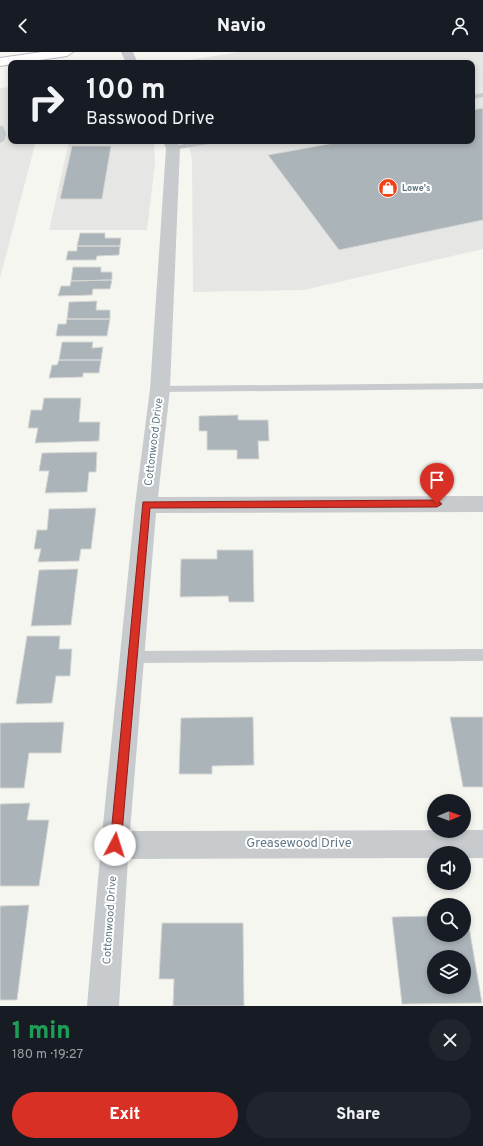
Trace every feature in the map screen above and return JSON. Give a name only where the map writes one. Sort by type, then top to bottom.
[{"type":"main road","points":[[13,60],[67,52]]},
{"type":"street","name":"Cottonwood Drive","points":[[103,1006],[115,845],[146,504],[160,389],[172,144]]},
{"type":"street","points":[[146,504],[483,504]]},
{"type":"street","name":"Greasewood Drive","points":[[115,845],[483,844]]},
{"type":"lane","points":[[160,389],[483,386]]},
{"type":"lane","points":[[132,657],[483,655]]},
{"type":"shaded area","points":[[239,52],[483,52],[483,249],[304,290],[193,292],[192,160],[189,144],[475,144],[475,60],[189,60]]},
{"type":"shaded area","points":[[8,87],[8,144],[35,144],[0,278],[0,88]]},
{"type":"shaded area","points":[[68,144],[154,144],[155,164],[147,230],[49,230]]},
{"type":"building","name":"Lowe's","points":[[483,108],[483,220],[339,250],[268,155],[328,144],[475,144],[475,109]]},
{"type":"building","points":[[72,146],[111,146],[102,199],[60,199]]},
{"type":"building","points":[[80,233],[105,233],[105,238],[121,238],[120,246],[77,246]]},
{"type":"building","points":[[77,246],[120,246],[119,255],[97,256],[96,260],[66,260],[68,251],[77,251]]},
{"type":"building","points":[[73,267],[101,267],[101,272],[112,272],[112,280],[71,281]]},
{"type":"building","points":[[112,280],[110,289],[93,289],[92,295],[58,296],[61,286],[70,286],[71,281]]},
{"type":"building","points":[[97,301],[96,310],[110,310],[110,319],[67,319],[69,302]]},
{"type":"building","points":[[67,319],[110,319],[107,336],[56,336],[58,324],[66,324]]},
{"type":"building","points":[[62,342],[93,342],[92,348],[103,347],[101,360],[59,360]]},
{"type":"building","points":[[59,360],[101,360],[99,373],[83,373],[83,377],[49,378],[52,365],[57,365]]},
{"type":"building","points":[[44,398],[81,398],[79,422],[100,422],[99,441],[35,443],[38,428],[28,428],[31,410],[42,410]]},
{"type":"building","points":[[238,415],[238,420],[268,420],[269,441],[258,441],[259,459],[237,459],[237,450],[207,450],[207,431],[199,431],[199,416]]},
{"type":"building","points":[[97,452],[96,472],[89,472],[87,492],[45,493],[49,471],[39,471],[42,453]]},
{"type":"building","points":[[96,508],[91,549],[81,549],[79,561],[38,562],[41,549],[34,549],[37,530],[47,530],[49,509]]},
{"type":"building","points":[[217,550],[253,550],[254,602],[229,602],[228,596],[180,597],[181,559],[217,559]]},
{"type":"building","points":[[78,569],[71,625],[31,626],[39,570]]},
{"type":"building","points":[[27,636],[60,636],[59,649],[72,649],[70,676],[56,676],[52,703],[16,704]]},
{"type":"building","points":[[253,717],[254,765],[212,766],[212,774],[179,774],[181,718]]},
{"type":"building","points":[[450,717],[483,717],[483,787],[463,787]]},
{"type":"building","points":[[64,722],[61,753],[29,753],[24,788],[0,788],[0,723]]},
{"type":"building","points":[[30,803],[27,820],[49,820],[39,886],[0,886],[0,804]]},
{"type":"building","points":[[29,905],[17,1000],[0,1000],[0,906]]},
{"type":"building","points":[[427,916],[427,942],[471,942],[471,938],[482,1003],[402,1004],[392,917]]},
{"type":"building","points":[[162,923],[243,923],[244,1006],[173,1006],[174,979],[159,979]]},
{"type":"place","name":"Lowe's","points":[[388,188]]},
{"type":"route","points":[[115,845],[146,504],[437,504]]}]
